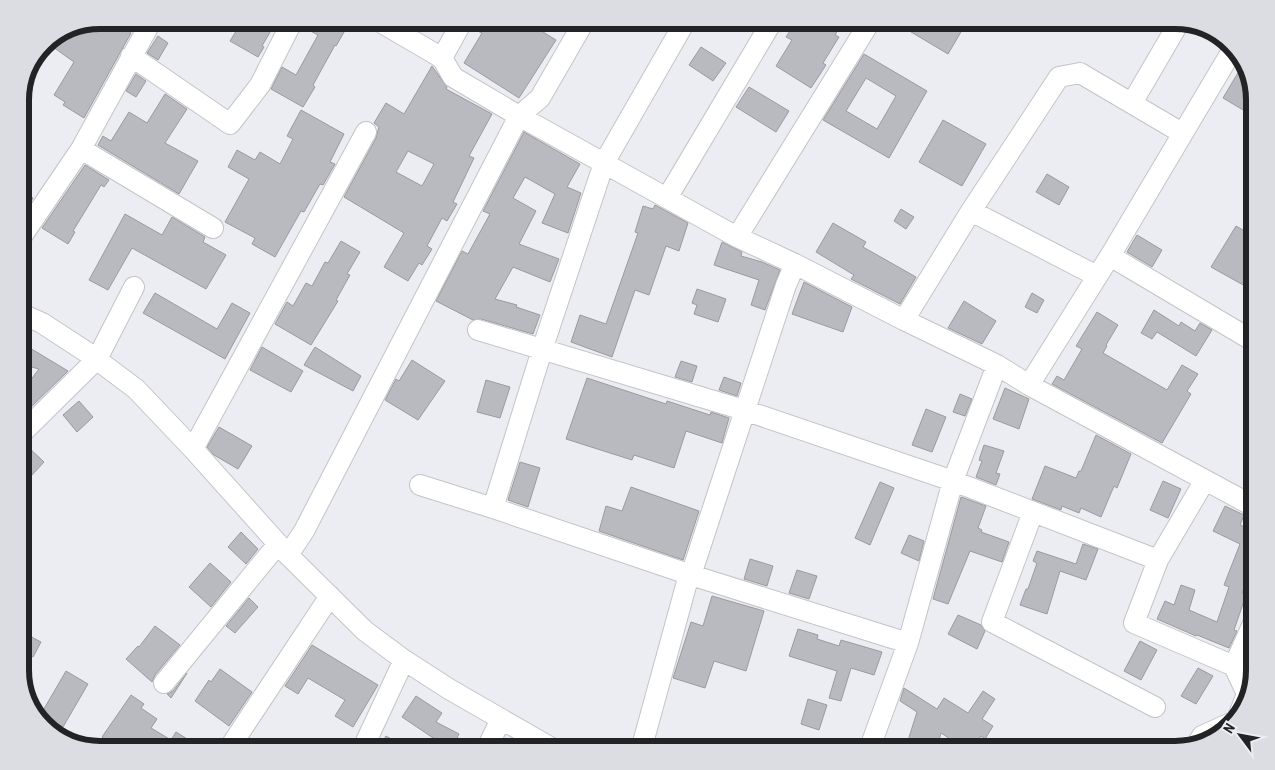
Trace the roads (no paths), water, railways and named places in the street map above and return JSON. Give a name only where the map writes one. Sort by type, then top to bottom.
[{"type":"street","points":[[29,226],[81,149],[147,29]]},
{"type":"street","points":[[131,56],[230,124],[260,85],[288,29]]},
{"type":"street","points":[[392,29],[442,58],[453,77],[519,116],[737,237],[997,365],[1029,385],[1246,502]]},
{"type":"street","points":[[442,58],[458,29]]},
{"type":"street","points":[[164,683],[283,550],[304,531],[519,116],[540,98],[580,29]]},
{"type":"street","points":[[493,508],[542,350],[604,163],[681,29]]},
{"type":"street","points":[[667,198],[768,29]]},
{"type":"street","points":[[737,237],[865,29]]},
{"type":"street","points":[[1132,103],[1175,29]]},
{"type":"street","points":[[1029,385],[1110,256],[1229,55]]},
{"type":"street","points":[[904,320],[971,211],[1059,77],[1080,73],[1182,133]]},
{"type":"street","points":[[193,449],[366,132]]},
{"type":"street","points":[[81,149],[213,228]]},
{"type":"street","points":[[971,211],[1097,276]]},
{"type":"street","points":[[1110,256],[1246,337]]},
{"type":"street","points":[[643,741],[687,582],[691,575],[786,285],[795,264]]},
{"type":"street","points":[[29,426],[97,359],[134,287]]},
{"type":"street","points":[[29,318],[42,323],[97,359],[136,390],[193,449],[283,550],[365,630],[404,660],[450,690],[539,741]]},
{"type":"street","points":[[478,330],[744,410],[953,481],[1158,560]]},
{"type":"street","points":[[873,741],[908,643],[953,481],[997,365]]},
{"type":"street","points":[[1205,480],[1158,560],[1134,623],[1234,666],[1244,688]]},
{"type":"street","points":[[420,485],[691,575],[908,643]]},
{"type":"street","points":[[1033,512],[992,622],[1155,707]]},
{"type":"street","points":[[234,741],[330,596]]},
{"type":"street","points":[[1234,666],[1246,639]]},
{"type":"street","points":[[366,741],[404,660]]},
{"type":"street","points":[[490,741],[501,719]]}]
